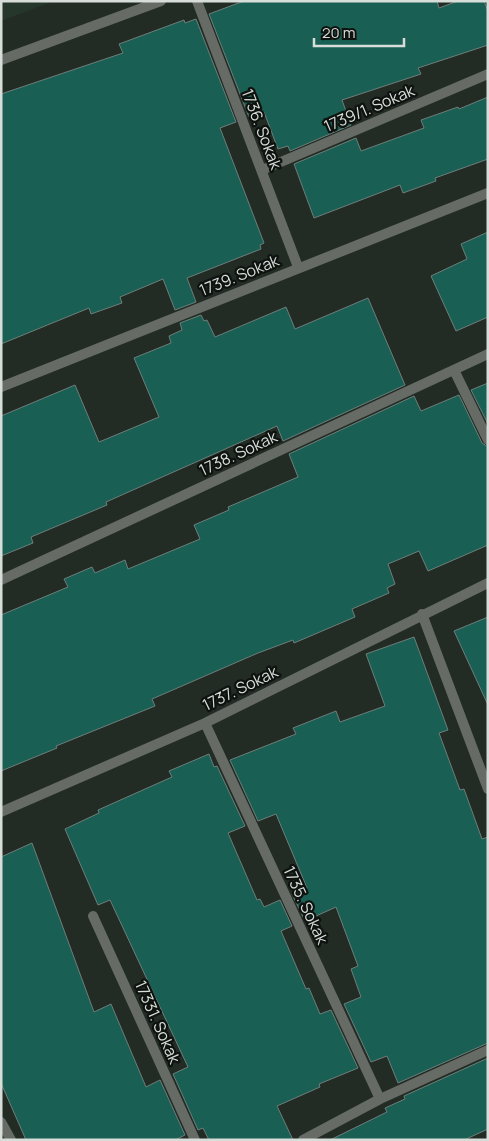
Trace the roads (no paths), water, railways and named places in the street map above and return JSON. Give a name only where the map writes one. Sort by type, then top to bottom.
[{"type":"street","points":[[1,60],[161,1]]},
{"type":"street","name":"1736. Sokak","points":[[197,1],[298,267]]},
{"type":"street","name":"1739/1. Sokak","points":[[262,170],[488,74]]},
{"type":"street","name":"1739. Sokak","points":[[1,387],[298,267],[488,193]]},
{"type":"street","name":"1738. Sokak","points":[[1,580],[488,354]]},
{"type":"street","points":[[454,370],[488,440]]},
{"type":"street","name":"1737. Sokak","points":[[1,812],[205,723],[488,583]]},
{"type":"street","points":[[422,614],[488,789]]},
{"type":"street","name":"1735. Sokak","points":[[205,723],[380,1099]]},
{"type":"street","name":"17331. Sokak","points":[[93,916],[195,1140]]},
{"type":"street","points":[[303,1140],[380,1099],[488,1050]]},
{"type":"street","points":[[1,1122],[11,1140]]}]
